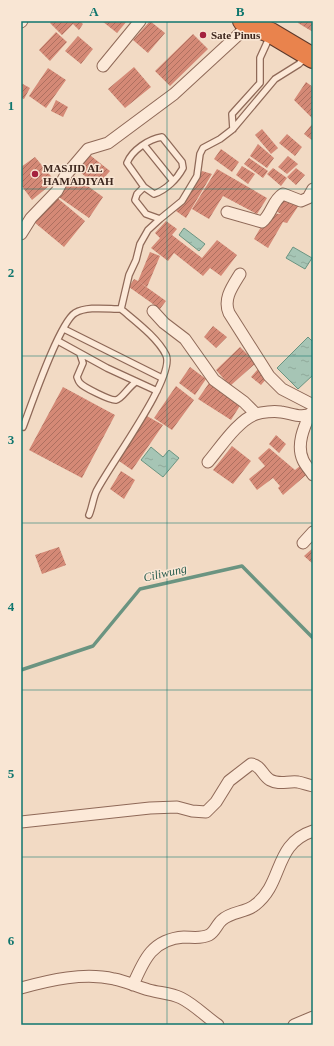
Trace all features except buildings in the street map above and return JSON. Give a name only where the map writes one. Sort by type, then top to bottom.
[{"type":"highway","points":[[246,23],[271,33],[311,56]]},
{"type":"street","points":[[103,66],[140,21]]},
{"type":"street","points":[[21,234],[31,218],[57,191],[65,176],[88,149],[108,143],[174,94],[246,23]]},
{"type":"street","points":[[227,212],[262,222],[266,219],[276,199],[283,194],[301,201],[308,198],[313,189]]},
{"type":"street","points":[[240,274],[228,296],[226,305],[229,314],[269,376],[282,389],[312,410]]},
{"type":"street","points":[[153,311],[164,323],[185,339],[214,380],[244,402],[256,414]]},
{"type":"street","points":[[208,462],[236,429],[256,414],[279,411],[298,416],[312,410]]},
{"type":"street","points":[[312,410],[304,428],[300,446],[302,459],[313,475]]},
{"type":"street","points":[[303,543],[313,532]]},
{"type":"street","points":[[21,822],[150,808],[177,807],[192,811],[206,812],[216,802],[228,781],[251,764],[257,766],[266,777],[274,782],[297,782],[313,786]]},
{"type":"street","points":[[133,985],[147,957],[161,942],[171,938],[200,938],[209,935],[221,921],[231,914],[245,911],[263,899],[271,886],[287,849],[297,840],[313,831]]},
{"type":"street","points":[[21,988],[44,981],[92,977],[115,979],[133,985],[170,993],[183,999],[218,1025]]},
{"type":"street","points":[[294,1025],[313,1017]]},
{"type":"lane","points":[[233,129],[232,114],[260,83],[260,58],[271,33]]},
{"type":"lane","points":[[121,309],[127,283],[140,244],[148,230],[182,200],[197,176],[200,154],[203,148],[220,139],[233,129],[275,78],[311,56]]},
{"type":"lane","points":[[162,137],[167,141],[182,162],[183,168],[173,181],[161,192],[154,194],[144,186],[127,163],[130,155],[144,145],[154,138],[162,137]]},
{"type":"lane","points":[[144,145],[173,181]]},
{"type":"lane","points":[[144,186],[136,194],[135,200],[146,214],[160,219]]},
{"type":"lane","points":[[23,427],[43,374],[64,329],[74,313],[86,309],[121,309],[152,336],[166,355],[166,366],[162,378],[157,391],[96,492],[89,515]]},
{"type":"lane","points":[[64,329],[162,378]]},
{"type":"lane","points":[[58,341],[136,382],[157,391]]},
{"type":"lane","points":[[80,353],[82,358],[77,377],[80,383],[110,400],[116,400],[123,396],[126,389],[136,382]]},
{"type":"water","points":[[184,228],[205,244],[199,251],[179,235]]},
{"type":"water","points":[[293,247],[312,258],[305,269],[286,258]]},
{"type":"water","points":[[308,337],[313,342],[313,375],[298,389],[277,368]]},
{"type":"water","points":[[151,447],[163,457],[169,450],[179,458],[163,477],[141,460]]},
{"type":"waterway","name":"Ciliwung","points":[[21,670],[93,646],[140,589],[242,566],[313,638]]},
{"type":"place","name":"Sate Pinus","points":[[203,35]]},
{"type":"place","name":"MASJID AL HAMADIYAH","points":[[35,174]]}]
